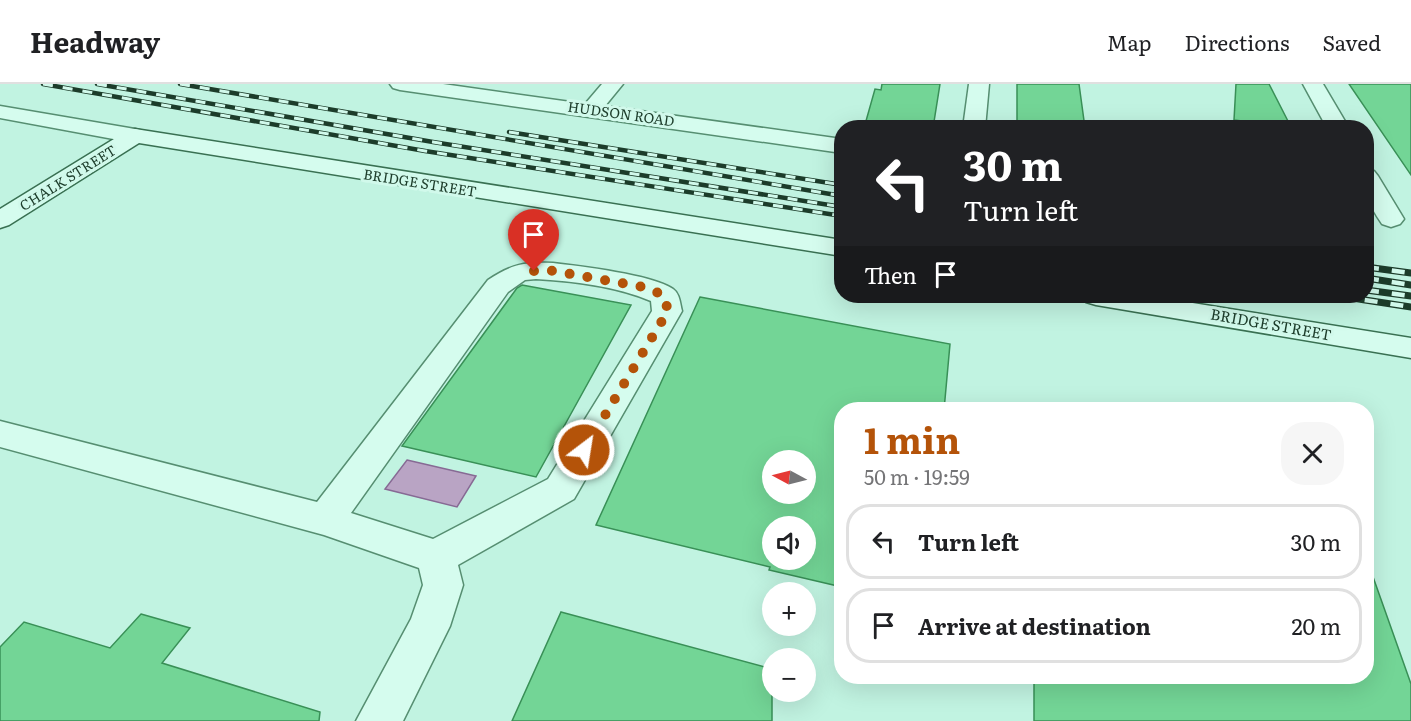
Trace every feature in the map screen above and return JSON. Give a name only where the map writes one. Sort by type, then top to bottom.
[{"type":"street","name":"HUDSON ROAD","points":[[400,84],[834,145]]},
{"type":"street","points":[[591,110],[613,84]]},
{"type":"street","points":[[975,120],[979,84]]},
{"type":"street","points":[[1313,84],[1333,120]]},
{"type":"street","name":"BRIDGE STREET","points":[[0,112],[135,136],[834,247]]},
{"type":"street","name":"CHALK STREET","points":[[0,220],[135,136]]},
{"type":"street","points":[[1374,190],[1390,219]]},
{"type":"street","points":[[0,434],[326,520],[436,557],[561,489],[668,311],[664,296],[649,288],[548,270],[519,272],[498,286],[326,520]]},
{"type":"street","name":"BRIDGE STREET","points":[[1138,303],[1411,348]]},
{"type":"street","points":[[379,721],[429,626],[443,585],[436,557]]},
{"type":"shaded area","points":[[407,460],[476,476],[457,507],[385,489]]},
{"type":"building","points":[[882,84],[940,84],[934,120],[866,120],[875,89],[881,90]]},
{"type":"building","points":[[1017,84],[1079,84],[1084,120],[1017,120]]},
{"type":"building","points":[[1236,84],[1269,84],[1287,120],[1234,120]]},
{"type":"building","points":[[1349,84],[1411,84],[1411,175],[1374,120]]},
{"type":"building","points":[[522,285],[631,305],[536,477],[402,446],[517,288]]},
{"type":"building","points":[[700,297],[950,344],[945,402],[834,402],[834,585],[769,570],[816,570],[816,516],[762,516],[762,565],[596,525]]},
{"type":"building","points":[[1374,580],[1411,684],[1411,721],[1034,721],[1034,684],[1374,684]]},
{"type":"building","points":[[561,612],[762,666],[762,702],[772,702],[772,721],[512,721]]},
{"type":"building","points":[[141,614],[190,628],[162,663],[320,712],[319,721],[0,721],[0,647],[24,622],[110,648]]},
{"type":"railway","points":[[43,84],[425,151],[834,215]]},
{"type":"railway","points":[[97,84],[433,142],[834,206]]},
{"type":"railway","points":[[180,84],[834,195]]},
{"type":"railway","points":[[509,132],[834,184]]},
{"type":"railway","points":[[1374,268],[1411,273]]},
{"type":"railway","points":[[1374,279],[1411,285]]},
{"type":"railway","points":[[1374,291],[1411,296]]},
{"type":"railway","points":[[1374,301],[1411,307]]},
{"type":"route","points":[[534,271],[548,270],[649,288],[664,296],[668,311],[584,450]]}]
